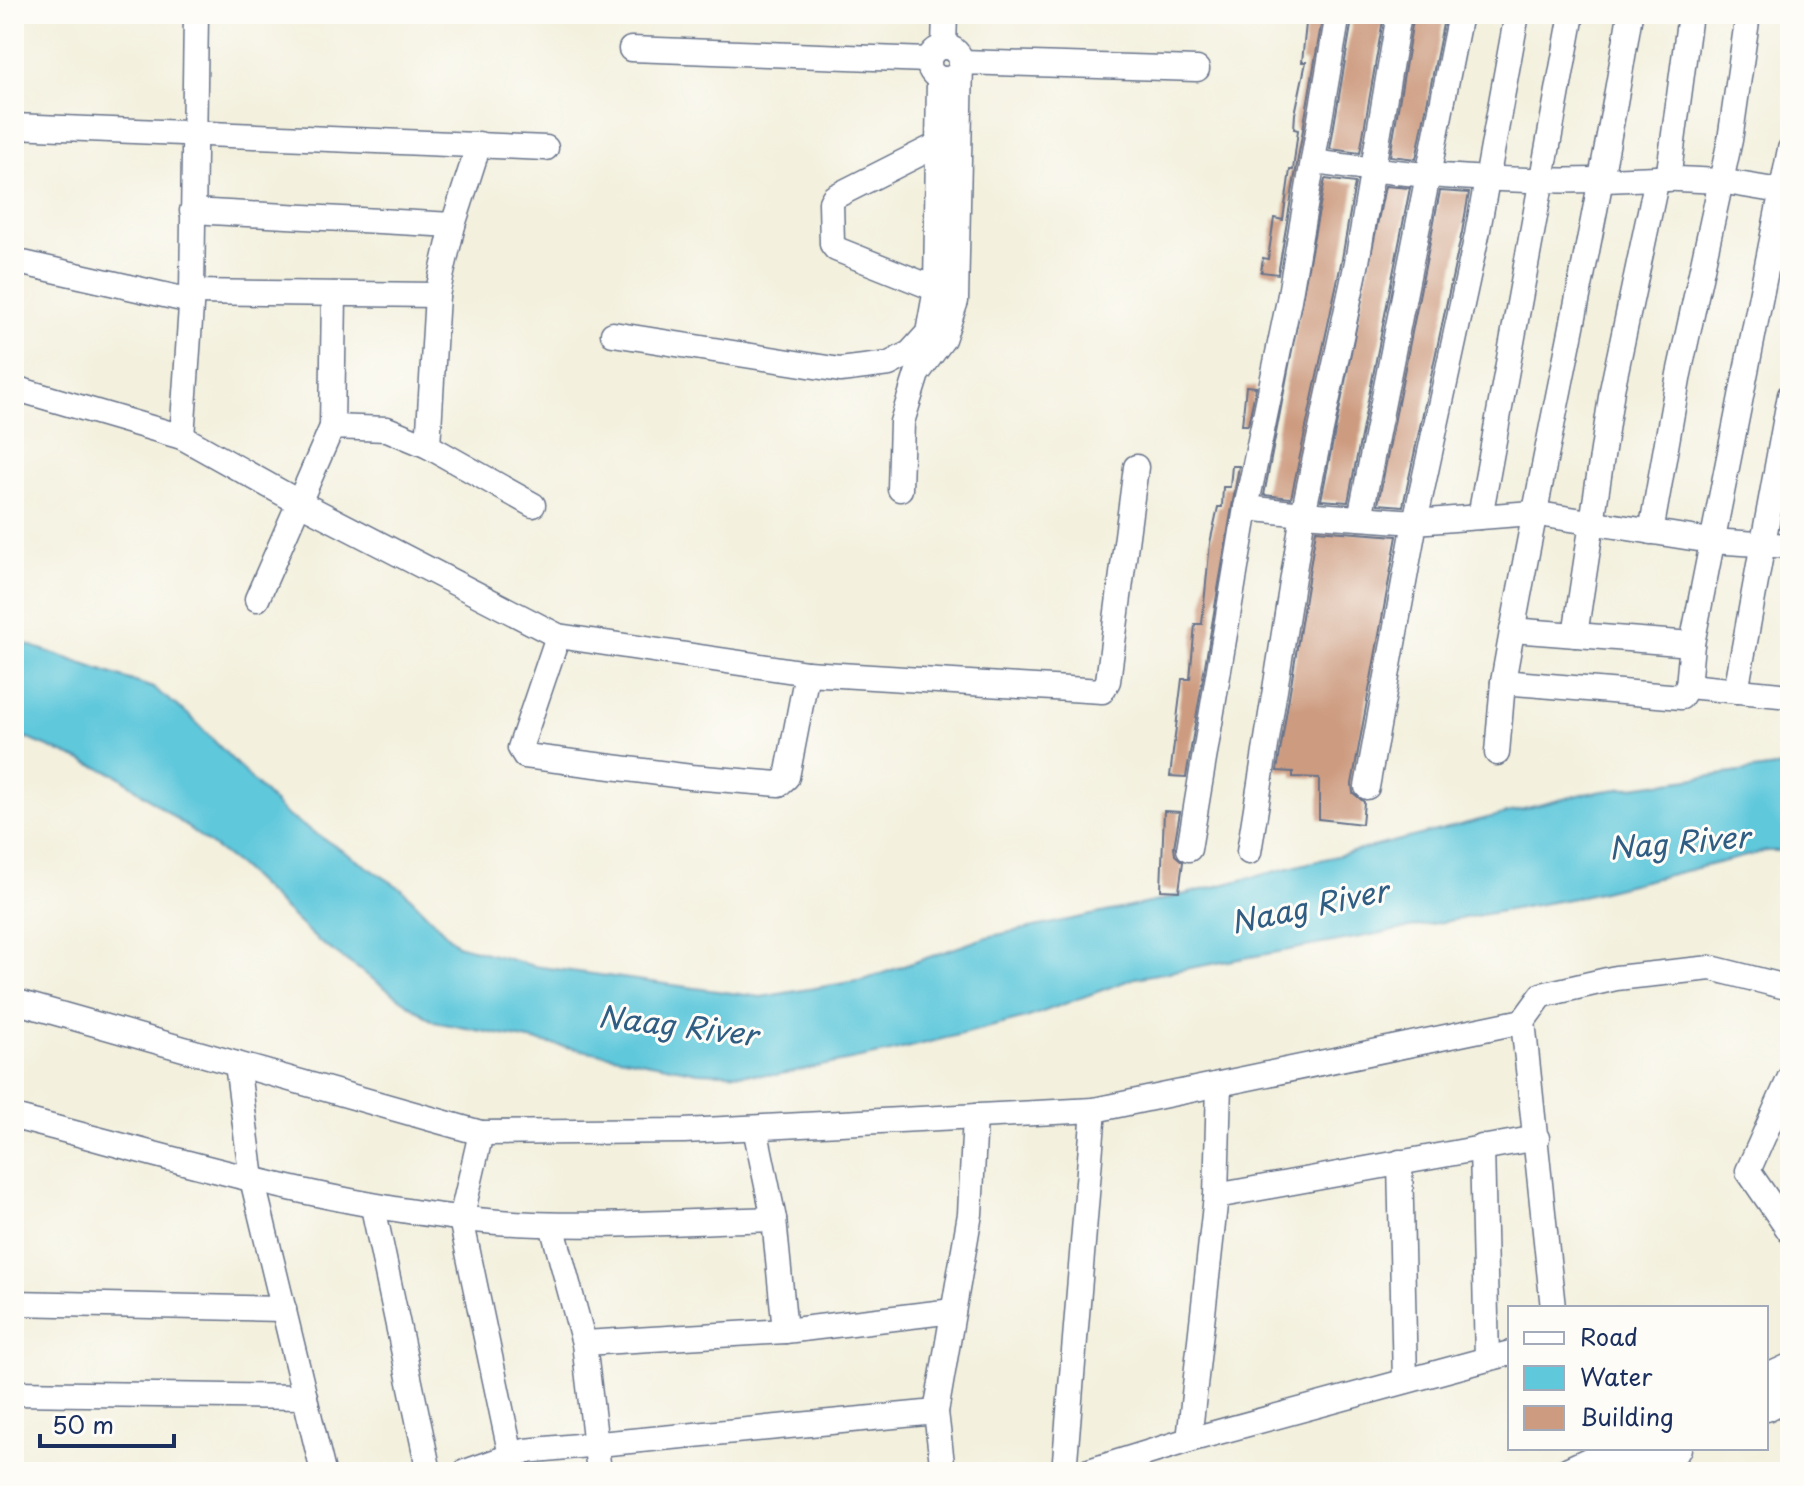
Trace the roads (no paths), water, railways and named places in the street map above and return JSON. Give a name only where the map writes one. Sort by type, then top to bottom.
[{"type":"main road","points":[[1768,1379],[1790,1369]]},
{"type":"main road","points":[[1768,1405],[1790,1394]]},
{"type":"main road","points":[[1569,1472],[1617,1450]]},
{"type":"main road","points":[[1623,1472],[1672,1450]]},
{"type":"street","points":[[182,437],[191,297],[196,14]]},
{"type":"street","points":[[613,334],[840,370],[889,364],[910,353],[928,333],[936,289],[937,145],[945,14]]},
{"type":"street","points":[[1189,849],[1246,508],[1314,162],[1338,14]]},
{"type":"street","points":[[1249,852],[1303,514],[1374,171],[1399,14]]},
{"type":"street","points":[[1360,518],[1460,14]]},
{"type":"street","points":[[1367,787],[1415,522],[1487,178],[1517,14]]},
{"type":"street","points":[[1480,517],[1572,14]]},
{"type":"street","points":[[1497,753],[1503,682],[1532,513],[1601,181],[1630,14]]},
{"type":"street","points":[[1575,635],[1612,390],[1662,178],[1690,14]]},
{"type":"street","points":[[1651,532],[1679,374],[1740,83],[1748,14]]},
{"type":"street","points":[[631,49],[1197,69]]},
{"type":"street","points":[[900,489],[902,422],[917,374],[943,339],[956,301],[943,62]]},
{"type":"street","points":[[14,126],[193,131],[546,148]]},
{"type":"street","points":[[428,446],[437,295],[453,225],[479,144]]},
{"type":"street","points":[[936,289],[836,249],[832,244],[831,202],[834,197],[937,145]]},
{"type":"street","points":[[1503,682],[1681,697],[1688,686],[1692,644],[1711,541],[1790,149]]},
{"type":"street","points":[[1314,162],[1374,171],[1543,181],[1662,178],[1720,181],[1780,191]]},
{"type":"street","points":[[192,211],[453,225]]},
{"type":"street","points":[[14,261],[191,297],[437,295]]},
{"type":"street","points":[[257,599],[302,504],[332,427],[334,294]]},
{"type":"street","points":[[14,388],[182,437],[302,504],[558,636],[807,673],[1102,691],[1108,681],[1136,467]]},
{"type":"street","points":[[1736,691],[1790,395]]},
{"type":"street","points":[[332,427],[387,429],[428,446],[533,505]]},
{"type":"street","points":[[1246,508],[1415,522],[1532,513],[1711,541],[1790,546]]},
{"type":"street","points":[[1512,630],[1692,644]]},
{"type":"street","points":[[558,636],[520,748],[525,756],[691,777],[779,784],[787,777],[807,673]]},
{"type":"street","points":[[1688,686],[1790,696]]},
{"type":"street","points":[[14,1001],[481,1133],[755,1128],[1094,1110],[1523,1021],[1542,995],[1616,978],[1711,968],[1790,988]]},
{"type":"street","points":[[1523,1021],[1553,1306]]},
{"type":"street","points":[[237,1064],[252,1179],[323,1472]]},
{"type":"street","points":[[1790,1077],[1748,1171],[1790,1232]]},
{"type":"street","points":[[1189,1440],[1216,1196],[1219,1084]]},
{"type":"street","points":[[1064,1472],[1094,1110]]},
{"type":"street","points":[[943,1472],[936,1412],[970,1214],[975,1116]]},
{"type":"street","points":[[14,1117],[373,1207],[461,1219],[552,1225],[774,1219]]},
{"type":"street","points":[[755,1128],[774,1219],[785,1331]]},
{"type":"street","points":[[481,1133],[461,1219],[511,1456]]},
{"type":"street","points":[[1216,1196],[1537,1138]]},
{"type":"street","points":[[1086,1472],[1189,1440],[1499,1356],[1482,1147]]},
{"type":"street","points":[[1400,1162],[1405,1381]]},
{"type":"street","points":[[373,1207],[429,1472]]},
{"type":"street","points":[[552,1225],[584,1343],[599,1472]]},
{"type":"street","points":[[14,1303],[284,1309]]},
{"type":"street","points":[[584,1343],[785,1331],[953,1311]]},
{"type":"street","points":[[14,1393],[305,1397]]},
{"type":"street","points":[[465,1472],[525,1451],[936,1412]]},
{"type":"water","points":[[14,640],[153,688],[190,716],[285,814],[402,889],[457,945],[534,966],[761,997],[863,980],[987,937],[1158,901],[1583,794],[1790,765],[1790,851],[1767,851],[1574,898],[1135,978],[1026,1018],[890,1052],[776,1075],[698,1072],[434,1022],[317,940],[239,866],[119,776],[14,733]]},
{"type":"water label","name":"Nag River","points":[[1679,841]]},
{"type":"water label","name":"Naag River","points":[[1309,905]]},
{"type":"water label","name":"Naag River","points":[[678,1024]]}]
